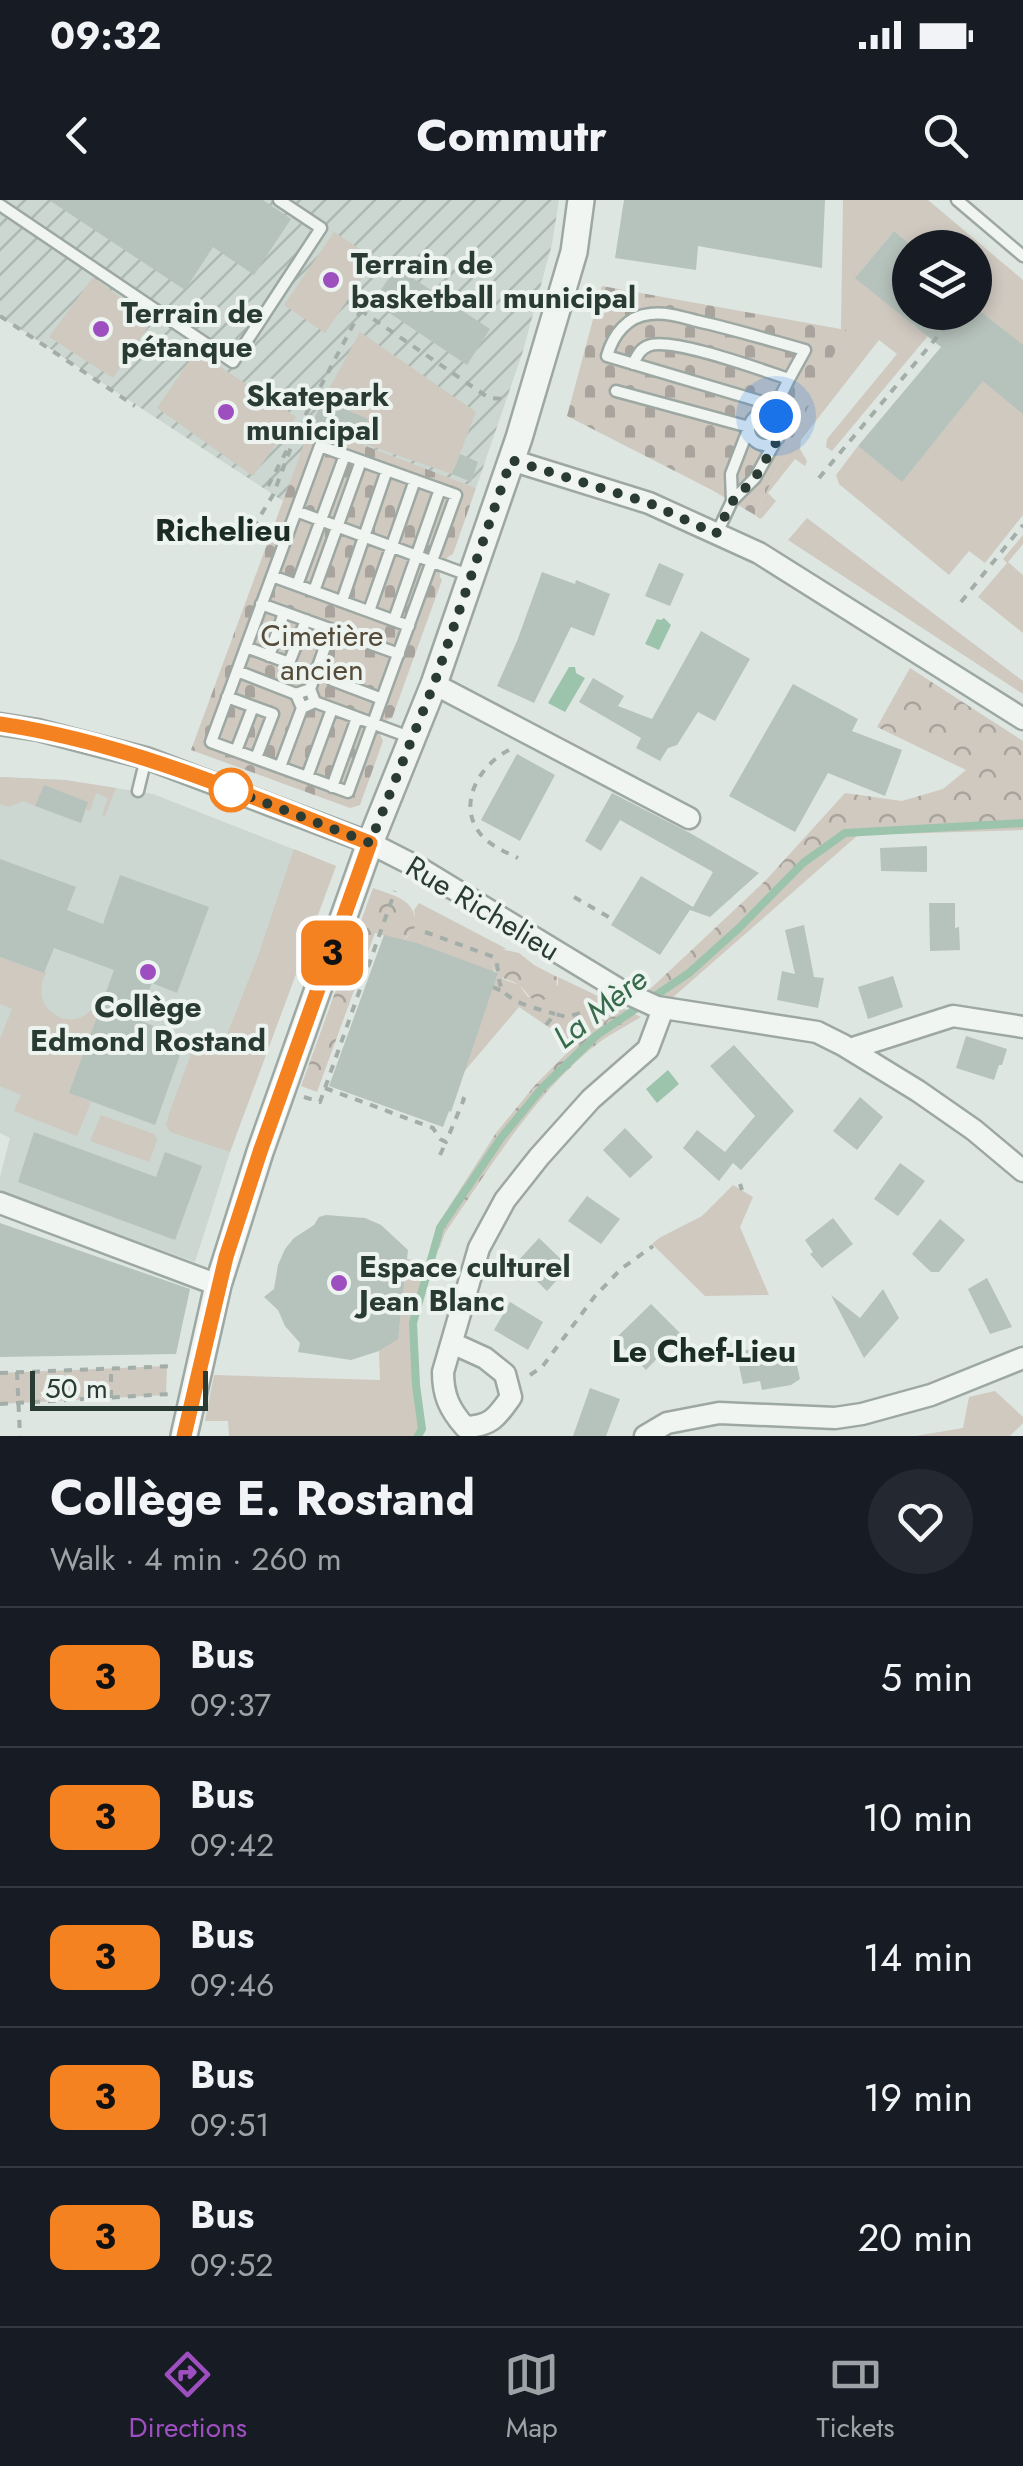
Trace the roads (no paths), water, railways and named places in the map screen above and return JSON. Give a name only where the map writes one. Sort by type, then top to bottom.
[{"type":"street","points":[[184,1436],[218,1285],[260,1152],[370,843],[434,684],[511,460],[574,252],[581,200]]},
{"type":"street","points":[[511,460],[649,503],[759,553],[1023,719]]},
{"type":"street","points":[[434,684],[688,818]]},
{"type":"street","name":"Rue Richelieu","points":[[0,724],[146,758],[370,843],[470,898],[617,997],[660,1008]]},
{"type":"street","points":[[452,1342],[485,1358],[505,1374],[511,1397],[499,1414],[483,1426],[465,1427],[443,1393],[443,1372],[479,1248],[505,1200],[539,1157],[591,1099],[648,1050],[660,1008],[817,1032],[918,1091],[1023,1170]]},
{"type":"street","points":[[850,1049],[954,1016],[1023,1026]]},
{"type":"street","points":[[0,1204],[218,1285]]},
{"type":"street","points":[[645,1436],[667,1423],[719,1413],[835,1418],[862,1414],[931,1395],[1023,1358]]},
{"type":"lane","points":[[0,206],[233,362],[321,228],[279,200]]},
{"type":"lane","points":[[957,200],[1023,256]]},
{"type":"lane","points":[[716,534],[732,502],[755,478],[782,430],[774,410],[607,356],[612,342],[637,317],[666,314],[805,350],[774,410]]},
{"type":"lane","points":[[633,364],[649,345],[662,342],[790,380]]},
{"type":"lane","points":[[616,390],[749,428]]},
{"type":"lane","points":[[732,502],[730,474],[751,420],[757,414],[774,410]]},
{"type":"lane","points":[[749,428],[756,442],[765,446],[774,442]]},
{"type":"lane","points":[[320,446],[362,461],[456,495],[348,792],[210,742],[320,446]]},
{"type":"lane","points":[[297,585],[345,455]]},
{"type":"lane","points":[[314,591],[362,461]]},
{"type":"lane","points":[[342,601],[387,470]]},
{"type":"lane","points":[[369,611],[416,480]]},
{"type":"lane","points":[[394,620],[440,490]]},
{"type":"lane","points":[[296,511],[471,576]]},
{"type":"lane","points":[[272,576],[409,626]]},
{"type":"lane","points":[[262,604],[399,654]]},
{"type":"lane","points":[[269,656],[284,613]]},
{"type":"lane","points":[[246,647],[289,663],[306,620]]},
{"type":"lane","points":[[315,702],[310,688],[331,630]]},
{"type":"lane","points":[[236,671],[296,694],[310,688]]},
{"type":"lane","points":[[332,680],[382,699]]},
{"type":"lane","points":[[280,767],[302,708],[296,694]]},
{"type":"lane","points":[[227,697],[273,714],[256,758]]},
{"type":"lane","points":[[302,708],[315,702],[413,738]]},
{"type":"lane","points":[[236,751],[253,707]]},
{"type":"lane","points":[[306,777],[332,709]]},
{"type":"lane","points":[[332,786],[357,718]]},
{"type":"lane","points":[[138,792],[146,758]]},
{"type":"waterway","name":"La Mère","points":[[418,1436],[422,1429],[413,1323],[440,1228],[501,1138],[542,1088],[597,1035],[689,973],[803,863],[845,833],[1023,823]]},
{"type":"place","name":"Terrain de basketball municipal","points":[[331,280]]},
{"type":"place","name":"Terrain de pétanque","points":[[101,329]]},
{"type":"place","name":"Skatepark municipal","points":[[226,412]]},
{"type":"place","name":"Collège Edmond Rostand","points":[[148,972]]},
{"type":"place","name":"Espace culturel Jean Blanc","points":[[339,1283]]},
{"type":"district","name":"Richelieu","points":[[223,530]]},
{"type":"district","name":"Le Chef-Lieu","points":[[704,1351]]},
{"type":"park label","name":"Cimetière ancien","points":[[322,652]]}]
